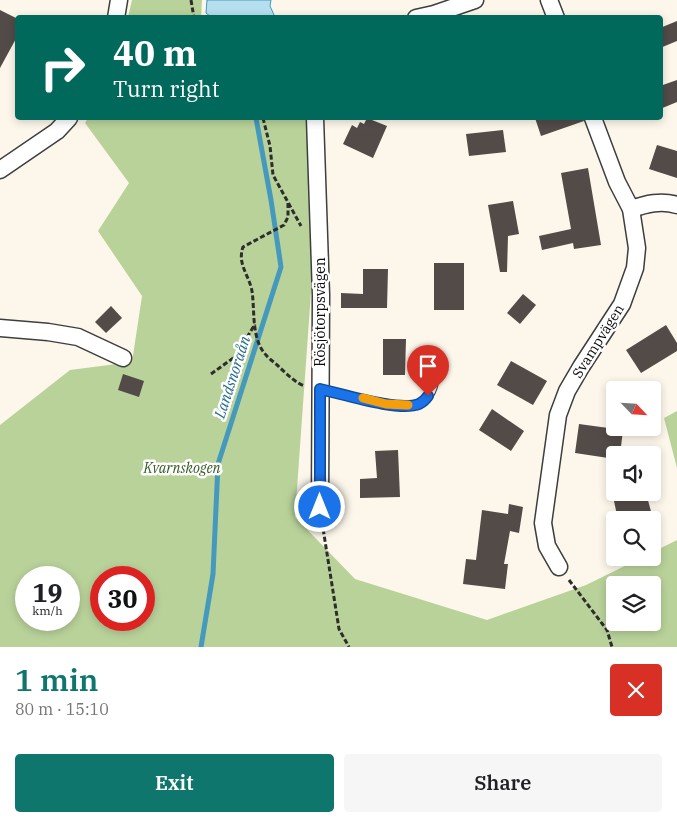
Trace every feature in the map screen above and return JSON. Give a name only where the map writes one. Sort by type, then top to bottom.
[{"type":"street","points":[[116,15],[119,0]]},
{"type":"street","points":[[430,15],[475,0]]},
{"type":"street","points":[[549,0],[555,15]]},
{"type":"street","points":[[0,170],[57,131],[67,120]]},
{"type":"street","name":"Rösjötorpsvägen","points":[[315,120],[321,278],[320,507]]},
{"type":"street","name":"Svampvägen","points":[[559,567],[547,546],[543,524],[558,415],[567,391],[622,304],[635,268],[637,248],[631,209],[617,182],[594,120]]},
{"type":"street","points":[[631,209],[647,204],[667,202],[677,204]]},
{"type":"street","points":[[0,328],[48,332],[78,337],[123,358]]},
{"type":"lane","points":[[320,389],[386,404],[410,405],[421,403],[428,396],[433,386],[435,353]]},
{"type":"path","points":[[191,0],[194,15]]},
{"type":"path","points":[[263,120],[270,146],[273,175],[303,228]]},
{"type":"path","points":[[288,203],[288,217],[284,225],[243,247],[240,256],[252,291],[256,331],[261,348],[266,356],[300,384],[320,389]]},
{"type":"path","points":[[211,374],[236,356],[256,324]]},
{"type":"path","points":[[320,507],[339,629],[349,647]]},
{"type":"path","points":[[559,567],[607,630],[612,647]]},
{"type":"green space","points":[[132,0],[202,0],[201,15],[128,15]]},
{"type":"green space","name":"Kvarnskogen","points":[[87,120],[309,120],[317,208],[295,517],[355,579],[487,620],[586,585],[625,566],[661,566],[661,548],[677,540],[677,647],[0,647],[0,425],[70,370],[132,362],[142,296],[98,231],[129,183],[85,123]]},
{"type":"green space","points":[[677,411],[677,468],[664,418]]},
{"type":"water","points":[[207,0],[271,0],[270,6],[274,15],[208,15],[206,13]]},
{"type":"building","points":[[0,10],[15,18],[15,40],[0,68]]},
{"type":"building","points":[[677,21],[677,41],[663,47],[663,27]]},
{"type":"building","points":[[677,80],[677,102],[663,108],[663,85]]},
{"type":"building","points":[[366,120],[372,120],[387,126],[373,158],[343,144],[352,125],[357,128],[360,122],[364,124]]},
{"type":"building","points":[[536,120],[584,120],[584,121],[541,136]]},
{"type":"building","points":[[503,130],[506,152],[469,156],[466,134]]},
{"type":"building","points":[[657,145],[677,151],[677,178],[649,169]]},
{"type":"building","points":[[588,168],[601,245],[574,249],[573,243],[542,250],[539,236],[571,229],[561,173]]},
{"type":"building","points":[[513,201],[519,234],[508,236],[507,272],[500,272],[488,205]]},
{"type":"building","points":[[434,263],[464,263],[464,310],[434,310]]},
{"type":"building","points":[[363,269],[388,269],[387,308],[341,308],[341,293],[363,294]]},
{"type":"building","points":[[523,294],[536,305],[520,324],[507,313]]},
{"type":"building","points":[[111,306],[122,318],[106,333],[95,322]]},
{"type":"building","points":[[666,325],[677,343],[677,351],[641,373],[626,350]]},
{"type":"building","points":[[383,339],[406,339],[405,375],[383,375]]},
{"type":"building","points":[[511,361],[547,381],[533,405],[497,385]]},
{"type":"building","points":[[123,374],[144,381],[139,397],[118,390]]},
{"type":"building","points":[[492,409],[524,431],[511,451],[479,430]]},
{"type":"building","points":[[579,424],[606,428],[606,436],[622,436],[621,446],[606,446],[606,458],[575,453]]},
{"type":"building","points":[[398,450],[400,497],[360,498],[360,479],[377,478],[375,451]]},
{"type":"building","points":[[614,501],[648,501],[651,511],[616,511]]},
{"type":"building","points":[[509,504],[523,507],[519,533],[510,531],[504,564],[508,564],[505,589],[463,584],[466,559],[476,560],[482,510],[508,514]]},
{"type":"waterway","name":"Landsnoraån","points":[[201,647],[213,574],[218,464],[281,267],[256,120]]},
{"type":"slow traffic","points":[[363,398],[386,404],[408,405]]},
{"type":"route","points":[[320,507],[320,389],[386,404],[410,405],[421,403],[428,396]]}]
